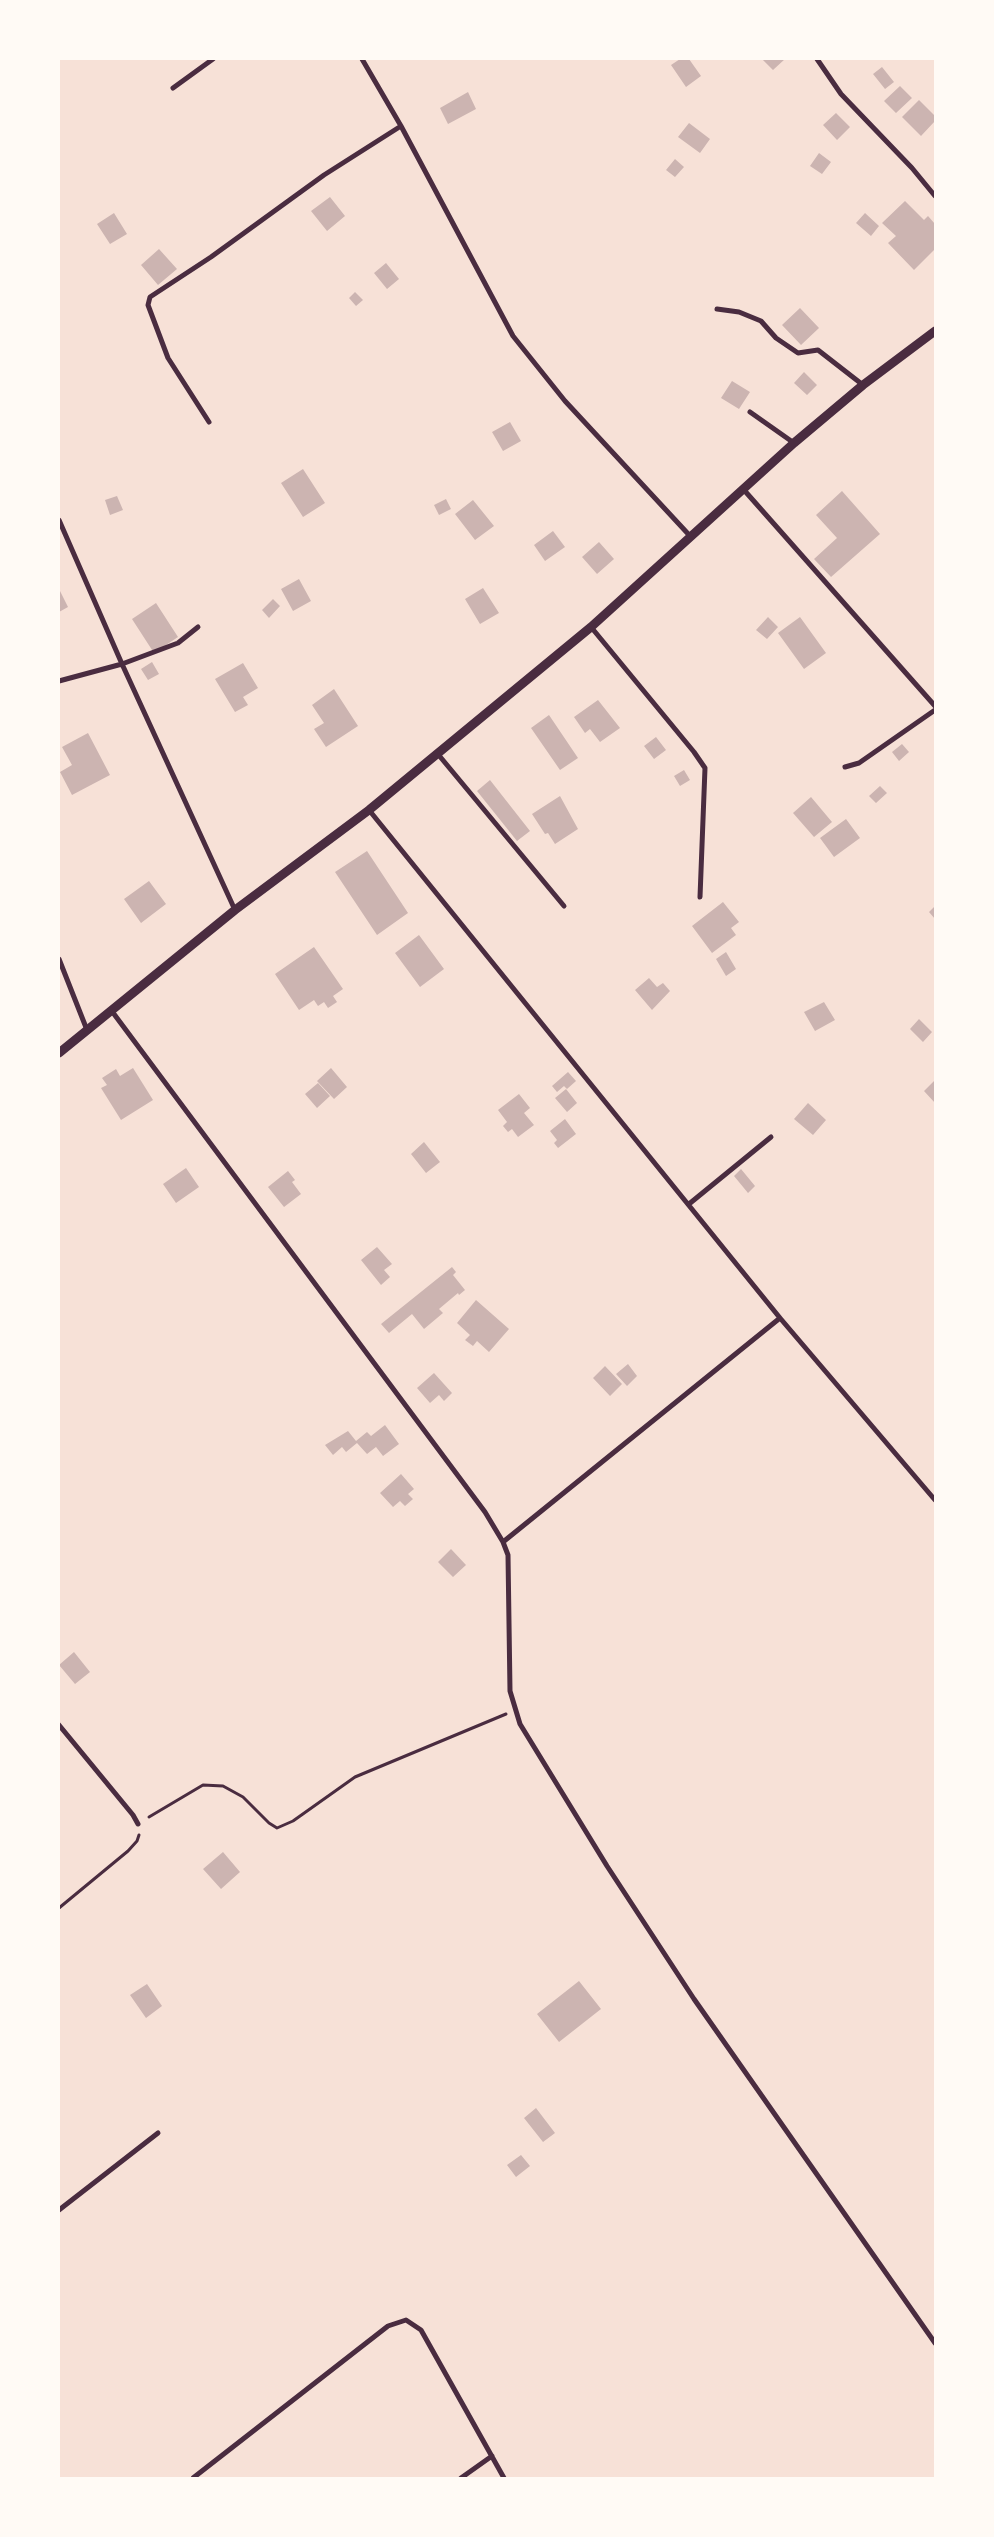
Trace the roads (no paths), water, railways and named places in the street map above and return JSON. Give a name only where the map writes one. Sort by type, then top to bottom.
[{"type":"street","points":[[173,88],[213,59]]},
{"type":"street","points":[[362,59],[401,126],[513,336],[565,401],[691,537]]},
{"type":"street","points":[[817,59],[841,94],[912,168],[935,196]]},
{"type":"street","points":[[209,422],[168,358],[148,306],[150,297],[211,257],[324,175],[401,126]]},
{"type":"street","points":[[716,309],[739,312],[761,321],[776,338],[798,353],[818,350],[863,385]]},
{"type":"street","points":[[59,1052],[235,910],[369,810],[591,627],[794,444],[863,385],[935,331]]},
{"type":"street","points":[[750,412],[794,444]]},
{"type":"street","points":[[744,490],[935,708],[860,763],[845,767]]},
{"type":"street","points":[[59,520],[122,664],[235,910]]},
{"type":"street","points":[[59,680],[122,664],[178,643],[198,627]]},
{"type":"street","points":[[591,627],[694,752],[705,768],[700,897]]},
{"type":"street","points":[[437,753],[564,906]]},
{"type":"street","points":[[369,810],[780,1318],[935,1500]]},
{"type":"street","points":[[59,959],[87,1030]]},
{"type":"street","points":[[111,1010],[479,1504],[503,1542],[508,1555],[510,1691],[520,1724],[597,1849],[694,1999],[935,2343]]},
{"type":"street","points":[[689,1204],[771,1137]]},
{"type":"street","points":[[503,1542],[780,1318]]},
{"type":"street","points":[[59,1725],[133,1814],[138,1824]]},
{"type":"street","points":[[59,2210],[158,2133]]},
{"type":"street","points":[[193,2478],[388,2326],[406,2320],[421,2330],[504,2478]]},
{"type":"street","points":[[461,2478],[492,2456]]}]
